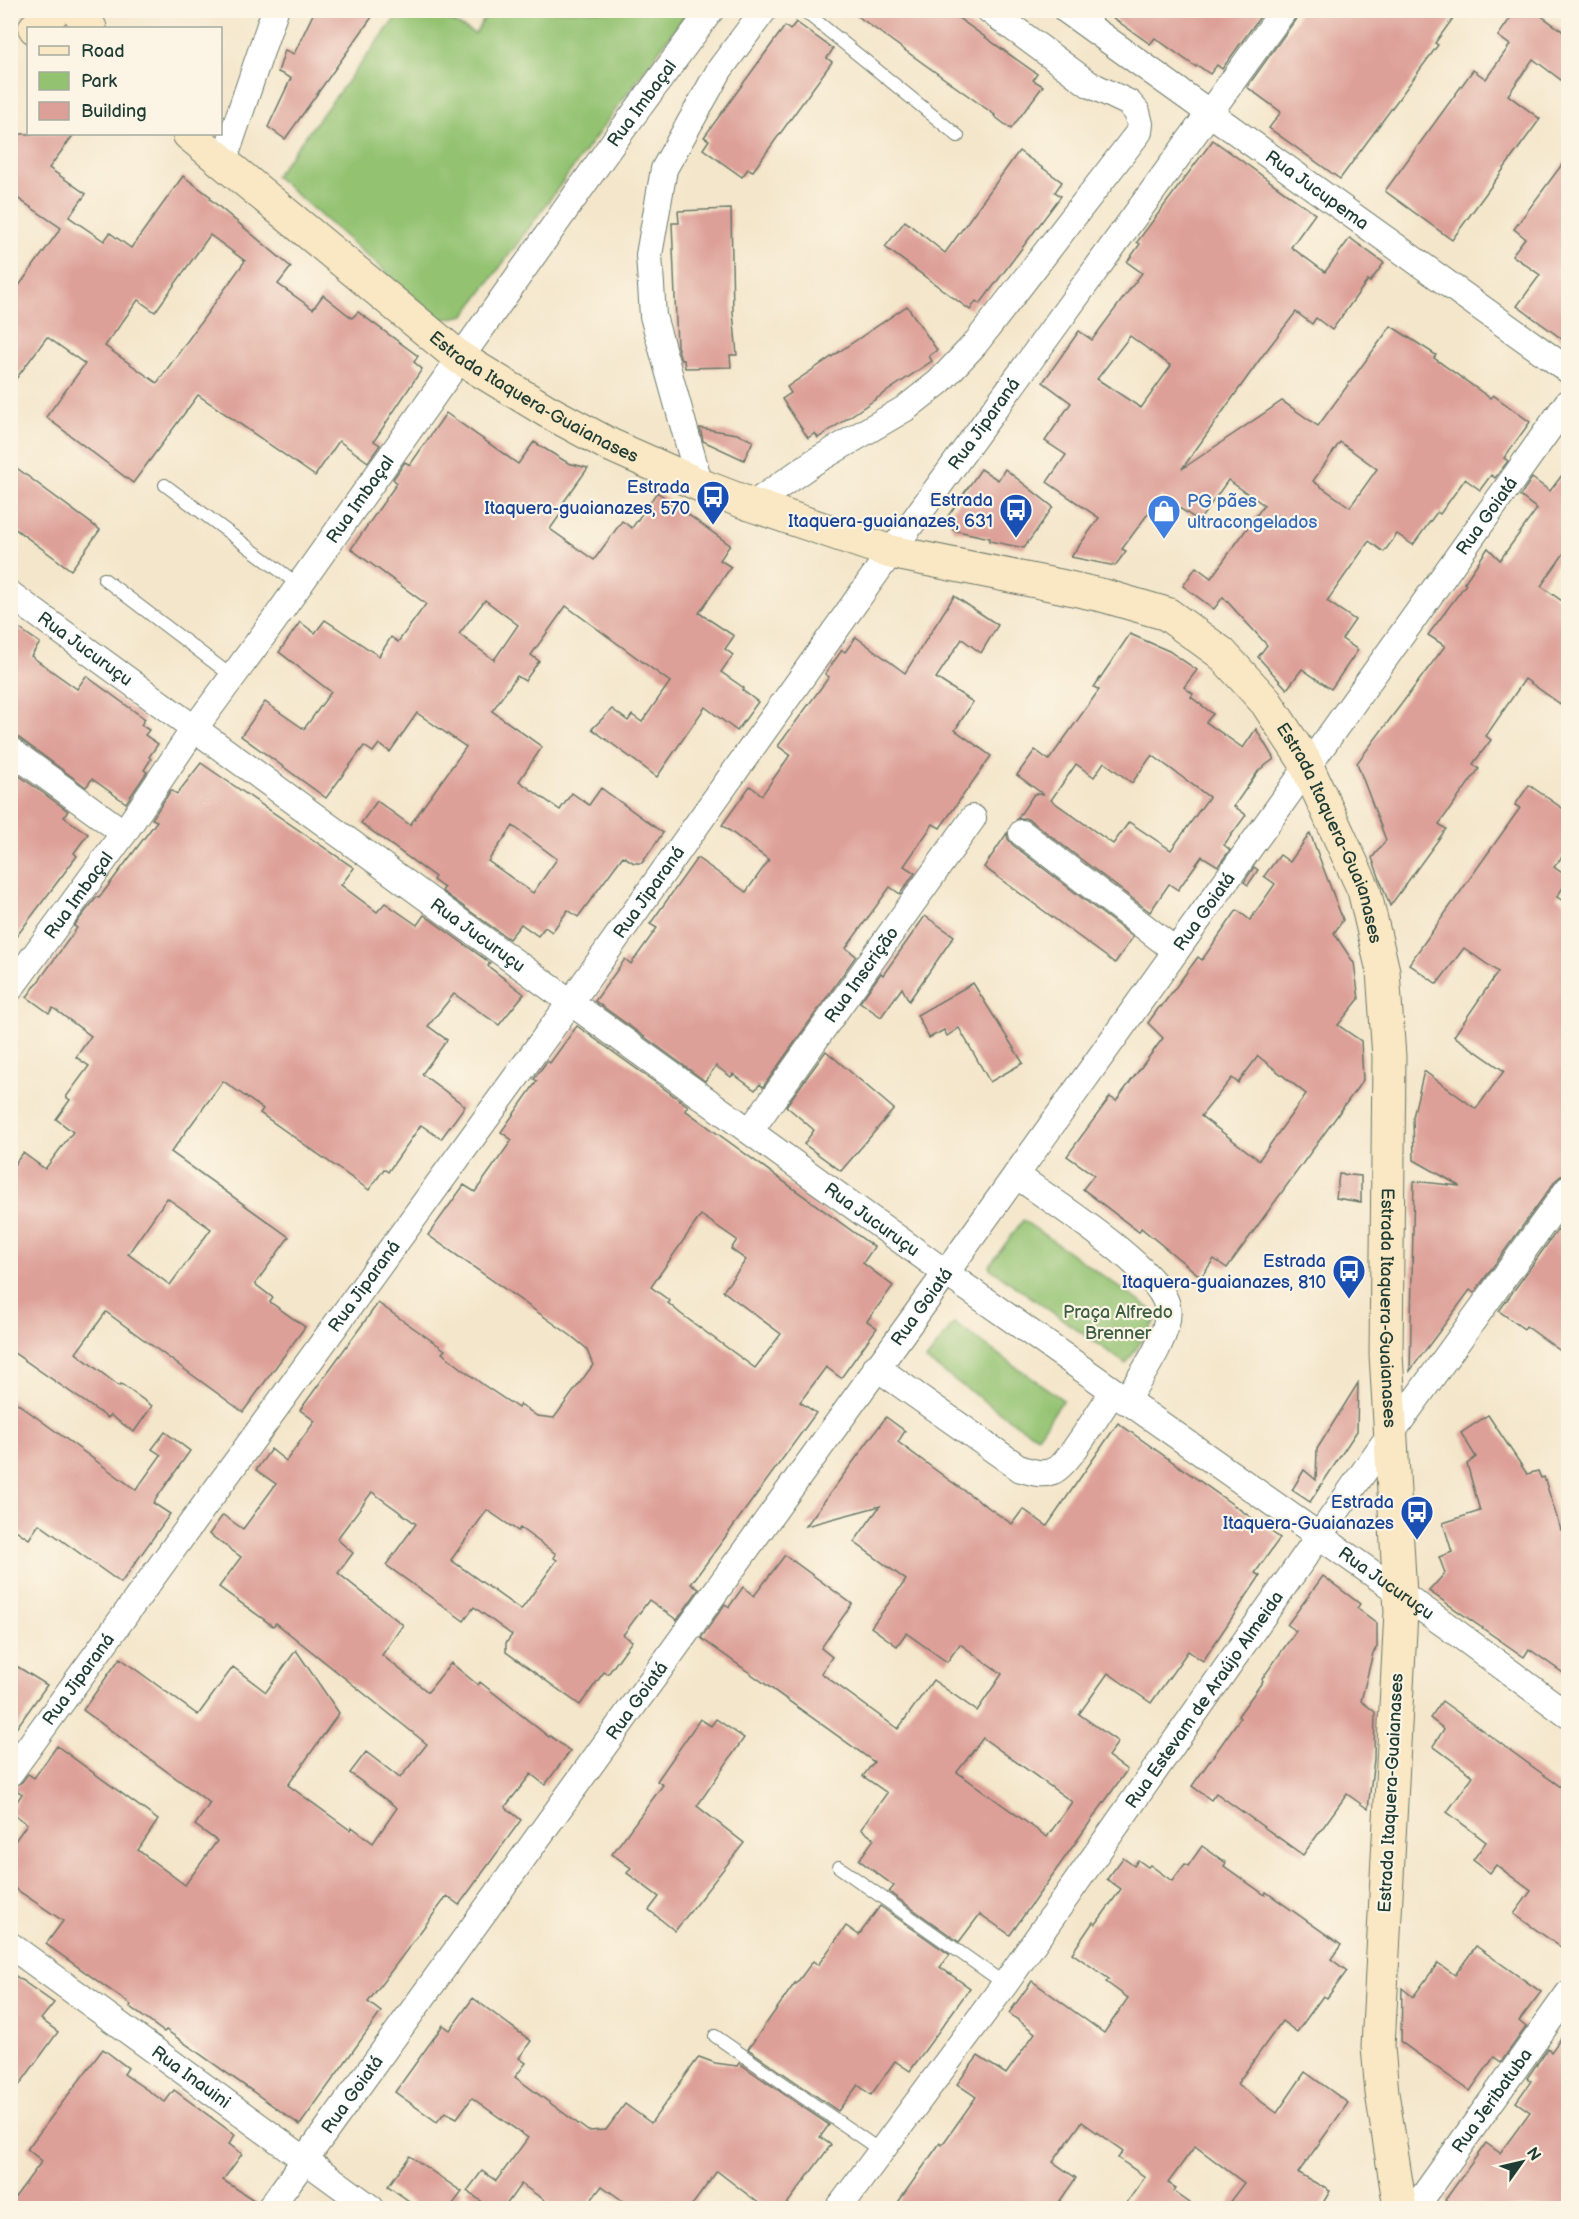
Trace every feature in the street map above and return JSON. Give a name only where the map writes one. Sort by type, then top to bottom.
[{"type":"main road","points":[[78,10],[89,27]]},
{"type":"main road","points":[[10,37],[27,31]]},
{"type":"main road","name":"Estrada Itaquera-Guaianases","points":[[190,135],[460,358],[610,446],[752,506],[891,552],[1072,588],[1167,614],[1221,653],[1266,702],[1308,768],[1364,890],[1383,971],[1389,1057],[1386,1354],[1400,1594],[1378,2047],[1382,2093],[1400,2208]]},
{"type":"street","points":[[223,163],[275,10]]},
{"type":"street","name":"Rua Imbaçal","points":[[10,989],[124,833],[194,729],[617,137],[711,10]]},
{"type":"street","points":[[700,485],[653,316],[649,255],[664,169],[720,69],[764,10]]},
{"type":"street","points":[[752,506],[814,462],[906,408],[939,382],[975,344],[1139,132],[1137,112],[1129,103],[1089,84],[988,10]]},
{"type":"street","name":"Rua Jucupema","points":[[1066,10],[1569,370]]},
{"type":"street","name":"Rua Jiparaná","points":[[10,1773],[570,1003],[891,552],[1284,10]]},
{"type":"street","name":"Rua Goiatá","points":[[270,2208],[946,1273],[1569,402]]},
{"type":"street","name":"Rua Jucuruçu","points":[[10,594],[570,1003],[946,1273]]},
{"type":"street","points":[[10,750],[124,833]]},
{"type":"street","name":"Rua Inscrição","points":[[750,1131],[973,818]]},
{"type":"street","points":[[1022,833],[1176,951]]},
{"type":"street","points":[[876,1367],[1021,1469],[1041,1475],[1056,1471],[1146,1368],[1165,1331],[1167,1306],[1156,1286],[1133,1260],[1016,1175]]},
{"type":"street","name":"Rua Estevam de Araújo Almeida","points":[[839,2208],[1005,1984],[1392,1433],[1569,1189]]},
{"type":"street","points":[[946,1273],[1119,1397]]},
{"type":"street","name":"Rua Jucuruçu","points":[[1119,1397],[1569,1715]]},
{"type":"street","name":"Rua Inauini","points":[[10,1945],[371,2208]]},
{"type":"street","name":"Rua Jeribatuba","points":[[1415,2208],[1569,1994]]},
{"type":"lane","points":[[803,10],[958,136]]},
{"type":"lane","points":[[165,485],[299,585]]},
{"type":"lane","points":[[104,579],[233,677]]},
{"type":"lane","points":[[839,1867],[1005,1984]]},
{"type":"lane","points":[[715,2036],[881,2151]]},
{"type":"green space","points":[[401,11],[432,11],[475,34],[489,11],[688,11],[465,315],[441,320],[275,176]]},
{"type":"green space","name":"Praça Alfredo Brenner","points":[[1023,1220],[1159,1315],[1126,1364],[991,1269],[989,1266]]},
{"type":"green space","name":"Praça Alfredo Brenner","points":[[954,1323],[1063,1400],[1038,1436],[1021,1427],[926,1360]]},
{"type":"building","points":[[315,10],[377,10],[285,139],[268,127],[291,78],[278,72],[285,50],[294,54]]},
{"type":"building","points":[[849,10],[947,10],[1037,74],[1033,80],[1043,86],[1011,129],[995,115]]},
{"type":"building","points":[[1102,10],[1265,10],[1222,69],[1217,65],[1210,74],[1197,65],[1196,67],[1155,38],[1150,44]]},
{"type":"building","points":[[1299,10],[1459,10],[1435,43],[1438,45],[1340,179],[1269,128],[1281,112],[1247,87],[1296,19]]},
{"type":"building","points":[[1516,10],[1533,10],[1569,36],[1569,86],[1533,59],[1508,95],[1540,119],[1452,240],[1385,191],[1473,70],[1486,79],[1510,45],[1498,36]]},
{"type":"building","points":[[796,22],[833,49],[827,58],[832,62],[753,171],[748,169],[742,177],[703,149],[709,140],[704,137],[785,26],[790,30]]},
{"type":"building","points":[[20,134],[73,135],[49,168],[86,194],[69,217],[104,241],[110,233],[131,248],[183,176],[211,197],[210,199],[291,267],[278,284],[313,309],[323,295],[352,318],[358,312],[418,356],[414,362],[422,369],[374,441],[380,445],[368,462],[339,441],[315,476],[198,395],[133,483],[46,417],[85,364],[47,337],[10,387],[10,298],[61,228],[10,193],[10,147]],"holes":[[[210,235],[245,261],[157,383],[105,346],[138,300],[155,312]]]},
{"type":"building","points":[[1213,140],[1315,214],[1291,247],[1325,272],[1350,238],[1384,263],[1370,282],[1368,280],[1332,330],[1316,318],[1312,324],[1296,312],[1182,469],[1282,401],[1318,426],[1391,326],[1436,355],[1434,358],[1490,398],[1493,395],[1530,422],[1504,458],[1508,461],[1495,478],[1491,475],[1480,490],[1465,479],[1440,514],[1437,512],[1413,545],[1397,534],[1384,552],[1369,541],[1327,601],[1355,620],[1342,639],[1358,650],[1331,689],[1302,669],[1287,689],[1258,657],[1267,645],[1223,597],[1214,609],[1183,586],[1196,567],[1211,578],[1264,505],[1228,480],[1199,521],[1161,496],[1122,549],[1126,551],[1115,566],[1071,557],[1099,518],[1047,482],[1066,455],[1045,441],[1071,403],[1043,382],[1079,331],[1092,340],[1142,273],[1127,262],[1140,244],[1137,242]],"holes":[[[1130,336],[1171,366],[1141,408],[1097,379]],[[1340,442],[1377,469],[1350,507],[1313,481]]]},
{"type":"building","points":[[1019,151],[1062,182],[1055,192],[1061,196],[980,304],[976,301],[970,310],[885,247],[905,221],[945,253]]},
{"type":"building","points":[[1569,155],[1569,344],[1517,306],[1540,275],[1512,255],[1525,238],[1514,229]]},
{"type":"building","points":[[731,209],[733,312],[737,355],[730,355],[731,367],[685,368],[677,346],[672,223],[679,223],[678,211]]},
{"type":"building","points":[[907,306],[937,350],[929,356],[932,361],[818,438],[815,433],[808,438],[782,399],[791,393],[787,387]]},
{"type":"building","points":[[446,413],[518,464],[534,442],[568,463],[588,468],[560,507],[564,509],[550,529],[594,560],[622,521],[632,528],[657,492],[730,545],[720,560],[731,567],[699,613],[734,636],[725,649],[733,655],[721,672],[744,688],[742,690],[758,702],[737,731],[705,707],[657,777],[592,729],[612,709],[628,721],[632,715],[642,722],[670,682],[566,606],[531,655],[539,661],[525,681],[517,676],[492,711],[542,747],[519,781],[560,810],[572,793],[589,805],[601,788],[663,833],[642,863],[634,863],[623,856],[578,917],[568,910],[552,932],[545,927],[538,936],[521,924],[509,939],[442,891],[444,888],[433,880],[435,877],[361,823],[377,801],[410,825],[466,747],[417,713],[390,752],[379,744],[373,752],[364,746],[326,798],[241,736],[265,702],[304,729],[331,692],[279,652],[300,622],[315,633],[325,620],[379,656],[391,637],[398,642],[426,604],[351,549],[397,483],[393,479],[405,462],[410,465]],"holes":[[[485,600],[518,625],[494,660],[459,634]],[[513,826],[557,859],[533,893],[488,861]]]},
{"type":"building","points":[[700,428],[737,434],[753,441],[744,460],[703,441]]},
{"type":"building","points":[[10,463],[100,530],[71,570],[10,525]]},
{"type":"building","points":[[1569,466],[1569,546],[1541,586],[1569,606],[1569,710],[1525,679],[1486,736],[1491,740],[1473,764],[1479,769],[1439,824],[1446,829],[1390,906],[1372,858],[1386,840],[1357,763],[1445,646],[1428,635],[1466,584],[1464,583],[1488,548],[1500,560],[1537,509],[1520,496],[1532,478],[1550,491]]},
{"type":"building","points":[[981,469],[998,480],[1005,469],[1053,507],[1024,548],[989,541],[990,538],[953,530],[948,516]]},
{"type":"building","points":[[954,596],[998,625],[981,653],[962,639],[936,678],[973,702],[955,730],[991,756],[940,828],[933,824],[904,866],[915,873],[900,894],[890,887],[846,948],[856,956],[763,1087],[760,1084],[755,1090],[733,1074],[731,1077],[716,1066],[705,1081],[595,1001],[625,959],[631,964],[657,928],[650,924],[697,858],[746,892],[769,860],[722,825],[750,786],[762,795],[790,755],[778,746],[829,677],[825,674],[842,650],[845,652],[856,637],[905,673]]},
{"type":"building","points":[[10,622],[40,643],[31,656],[77,689],[86,676],[145,719],[141,725],[149,730],[145,735],[158,744],[149,757],[151,759],[144,770],[147,772],[126,803],[92,779],[86,787],[19,738],[10,735]]},
{"type":"building","points":[[1130,634],[1169,651],[1197,670],[1184,687],[1193,694],[1191,697],[1213,714],[1206,722],[1243,748],[1256,729],[1274,759],[1259,770],[1234,806],[1246,815],[1224,845],[1230,850],[1218,866],[1202,856],[1178,890],[1169,884],[1150,912],[1031,821],[1025,818],[1017,819],[1034,794],[1043,794],[1017,775],[1035,750],[1049,760],[1099,690],[1094,687]],"holes":[[[1152,755],[1209,797],[1171,850],[1129,822],[1113,844],[1051,800],[1076,764],[1094,777],[1104,762],[1132,783]]]},
{"type":"building","points":[[201,763],[354,868],[341,885],[377,912],[385,903],[417,925],[424,915],[490,963],[488,966],[524,994],[499,1025],[454,994],[428,1026],[447,1040],[422,1074],[465,1106],[441,1139],[421,1125],[388,1172],[384,1169],[369,1190],[260,1113],[263,1109],[223,1081],[171,1152],[289,1237],[255,1284],[273,1298],[270,1302],[305,1327],[243,1412],[106,1312],[76,1353],[119,1386],[121,1384],[152,1406],[134,1432],[110,1415],[108,1418],[10,1350],[10,1170],[23,1153],[45,1169],[73,1132],[56,1119],[70,1100],[66,1097],[89,1066],[76,1057],[91,1036],[53,1008],[49,1013],[27,997],[77,928],[74,926],[97,897],[99,898],[157,821],[152,819],[171,790],[177,794]],"holes":[[[167,1198],[211,1229],[170,1285],[128,1254]]]},
{"type":"building","points":[[10,769],[68,811],[64,817],[88,834],[74,853],[77,856],[10,945]]},
{"type":"building","points":[[1529,785],[1569,813],[1569,848],[1554,867],[1569,878],[1557,897],[1569,905],[1569,1174],[1556,1180],[1474,1293],[1470,1290],[1410,1371],[1414,1181],[1460,1186],[1414,1160],[1413,1117],[1424,1071],[1476,1109],[1504,1071],[1454,1036],[1498,972],[1464,948],[1437,984],[1409,964],[1520,808],[1515,805]]},
{"type":"building","points":[[1007,833],[1013,845],[1133,937],[1115,963],[984,867]]},
{"type":"building","points":[[1310,833],[1343,920],[1334,933],[1354,963],[1359,999],[1338,1025],[1361,1041],[1363,1080],[1227,1268],[1214,1259],[1201,1277],[1141,1228],[1139,1232],[1083,1189],[1094,1175],[1067,1156],[1110,1097],[1116,1101],[1163,1038],[1148,1023],[1160,1006],[1198,957],[1202,960],[1237,910],[1250,920],[1275,884],[1264,876],[1280,855],[1290,862]],"holes":[[[1258,1056],[1306,1094],[1259,1160],[1201,1116],[1232,1078],[1238,1083]]]},
{"type":"building","points":[[1254,867],[1258,870],[1248,885],[1244,882]]},
{"type":"building","points":[[925,916],[954,936],[909,1001],[902,988],[881,1017],[860,1002],[881,973],[883,975]]},
{"type":"building","points":[[973,983],[1023,1063],[990,1082],[959,1028],[947,1036],[944,1030],[929,1038],[917,1015]]},
{"type":"building","points":[[577,1026],[688,1106],[685,1110],[874,1247],[863,1263],[893,1286],[867,1321],[877,1328],[841,1378],[826,1367],[800,1402],[816,1413],[691,1584],[699,1589],[677,1620],[649,1600],[623,1635],[632,1641],[608,1674],[604,1672],[580,1705],[506,1652],[506,1643],[512,1635],[474,1607],[464,1621],[386,1565],[416,1524],[372,1492],[337,1539],[353,1553],[338,1573],[403,1625],[382,1655],[428,1692],[451,1663],[478,1685],[480,1682],[570,1751],[545,1785],[531,1774],[505,1807],[521,1820],[459,1905],[447,1896],[368,2002],[381,2012],[300,2125],[166,2030],[164,2032],[130,2007],[131,2005],[46,1944],[63,1921],[10,1885],[10,1848],[27,1824],[10,1812],[22,1794],[12,1787],[22,1782],[28,1774],[34,1778],[57,1746],[158,1820],[138,1850],[185,1885],[217,1841],[195,1825],[210,1803],[83,1710],[120,1658],[198,1715],[233,1667],[266,1692],[296,1650],[339,1713],[288,1785],[350,1830],[352,1827],[373,1843],[397,1808],[350,1773],[366,1752],[400,1778],[427,1744],[276,1623],[273,1626],[219,1587],[241,1557],[209,1534],[223,1515],[243,1529],[276,1484],[256,1470],[271,1449],[286,1461],[315,1421],[300,1410],[378,1303],[445,1350],[442,1353],[482,1384],[518,1408],[520,1404],[537,1416],[554,1418],[593,1365],[586,1348],[570,1335],[428,1235],[464,1185],[475,1192],[512,1140],[501,1132],[537,1081],[534,1079],[547,1061],[550,1063]],"holes":[[[701,1215],[737,1240],[731,1249],[746,1260],[723,1291],[781,1334],[755,1368],[681,1314],[668,1303],[670,1301],[651,1287]],[[487,1510],[518,1531],[520,1528],[556,1554],[554,1558],[557,1560],[521,1610],[451,1560]]]},
{"type":"building","points":[[826,1051],[894,1109],[841,1171],[804,1144],[814,1130],[786,1106]]},
{"type":"building","points":[[1339,1174],[1361,1176],[1361,1202],[1336,1198]]},
{"type":"building","points":[[1569,1214],[1569,1357],[1526,1326],[1524,1329],[1499,1311]]},
{"type":"building","points":[[1358,1383],[1357,1431],[1310,1502],[1292,1490],[1304,1470],[1316,1480],[1317,1449]]},
{"type":"building","points":[[10,1398],[136,1490],[161,1455],[152,1449],[165,1432],[190,1451],[153,1503],[170,1514],[121,1583],[39,1524],[29,1539],[10,1526]]},
{"type":"building","points":[[1488,1415],[1527,1474],[1538,1471],[1541,1478],[1544,1477],[1561,1530],[1569,1520],[1569,1677],[1529,1649],[1524,1657],[1429,1591],[1445,1573],[1439,1557],[1452,1552],[1443,1523],[1480,1511],[1467,1464],[1476,1457],[1461,1433]]},
{"type":"building","points":[[886,1417],[905,1431],[898,1442],[1012,1524],[1023,1509],[1047,1526],[1118,1423],[1280,1538],[1255,1573],[1260,1576],[1203,1661],[1188,1651],[1151,1703],[1108,1673],[1079,1714],[1118,1742],[1108,1756],[1127,1770],[1010,1935],[980,1914],[959,1942],[889,1892],[894,1886],[859,1860],[874,1839],[861,1829],[887,1793],[863,1776],[874,1762],[701,1638],[725,1604],[729,1607],[743,1587],[754,1596],[785,1555],[852,1604],[821,1648],[832,1657],[821,1673],[898,1729],[933,1680],[977,1711],[1002,1674],[960,1644],[947,1662],[906,1633],[897,1646],[871,1627],[906,1580],[854,1542],[880,1506],[806,1526]],"holes":[[[983,1738],[1072,1802],[1047,1837],[957,1772]]]},
{"type":"building","points":[[1323,1576],[1360,1604],[1357,1608],[1377,1623],[1377,1647],[1373,1653],[1361,1701],[1375,1712],[1374,1759],[1368,1809],[1347,1794],[1303,1855],[1216,1793],[1211,1800],[1192,1786],[1240,1718],[1238,1716],[1296,1631],[1287,1625]]},
{"type":"building","points":[[10,1662],[47,1685],[10,1737]]},
{"type":"building","points":[[1442,1701],[1569,1793],[1569,1953],[1514,1914],[1531,1891],[1496,1865],[1490,1873],[1473,1860],[1486,1842],[1447,1812],[1473,1776],[1433,1746],[1444,1729],[1430,1718]]},
{"type":"building","points":[[700,1719],[711,1726],[716,1719],[744,1738],[697,1806],[744,1843],[675,1931],[649,1910],[659,1897],[627,1873],[631,1868],[612,1854],[663,1785],[657,1781]]},
{"type":"building","points":[[1202,1846],[1226,1863],[1224,1866],[1265,1895],[1266,1892],[1341,1945],[1331,1959],[1347,1971],[1327,1998],[1323,1996],[1297,2032],[1282,2021],[1237,2084],[1277,2113],[1305,2072],[1348,2103],[1298,2173],[1330,2191],[1320,2208],[1225,2208],[1244,2183],[1195,2146],[1168,2183],[1176,2188],[1173,2191],[1197,2208],[1123,2208],[1145,2177],[1118,2158],[1123,2151],[1082,2122],[1053,2162],[1076,2178],[1055,2208],[894,2208],[976,2097],[957,2084],[978,2056],[1006,2074],[1035,2033],[1009,2013],[1032,1981],[1104,2033],[1128,1998],[1106,1982],[1109,1979],[1072,1953],[1093,1922],[1096,1924],[1121,1889],[1107,1879],[1123,1858],[1134,1866],[1138,1860],[1148,1867],[1150,1865],[1172,1881],[1185,1864],[1188,1866]]},
{"type":"building","points":[[880,1906],[950,1955],[940,1967],[970,1988],[910,2071],[895,2061],[871,2095],[858,2085],[838,2111],[748,2049],[813,1961],[818,1965],[846,1926],[859,1935]]},
{"type":"building","points":[[1476,1946],[1541,1992],[1519,2021],[1526,2027],[1501,2062],[1494,2057],[1470,2091],[1401,2042],[1402,1988],[1413,1997],[1438,1963],[1455,1975]]},
{"type":"building","points":[[10,1972],[54,2003],[41,2019],[58,2032],[10,2098]]},
{"type":"building","points":[[473,1998],[531,2041],[519,2058],[526,2063],[515,2077],[588,2131],[606,2130],[625,2104],[651,2123],[699,2057],[715,2063],[737,2066],[739,2063],[829,2125],[820,2137],[831,2145],[784,2208],[765,2208],[717,2171],[690,2208],[633,2208],[602,2186],[585,2208],[556,2208],[521,2184],[504,2208],[491,2208],[467,2191],[482,2171],[496,2181],[528,2138],[472,2098],[457,2118],[445,2112],[437,2122],[395,2092],[443,2025],[450,2030]]},
{"type":"building","points":[[1569,2027],[1569,2208],[1457,2208],[1445,2200],[1486,2143],[1500,2153],[1530,2112],[1516,2102],[1531,2081],[1527,2078],[1548,2048],[1551,2052]]},
{"type":"building","points":[[103,2049],[128,2068],[124,2074],[165,2102],[174,2090],[235,2135],[229,2144],[242,2154],[223,2180],[257,2202],[255,2208],[10,2208],[10,2204],[42,2161],[27,2149]]},
{"type":"building","points":[[410,2156],[462,2192],[450,2208],[419,2208],[388,2186]]},
{"type":"place","name":"Estrada Itaquera-guaianazes, 570","points":[[713,526]]},
{"type":"place","name":"Estrada Itaquera-guaianazes, 631","points":[[1016,539]]},
{"type":"place","name":"PG pães ultracongelados","points":[[1164,540]]},
{"type":"place","name":"Estrada Itaquera-guaianazes, 810","points":[[1349,1300]]},
{"type":"place","name":"Estrada Itaquera-Guaianazes","points":[[1417,1541]]}]
